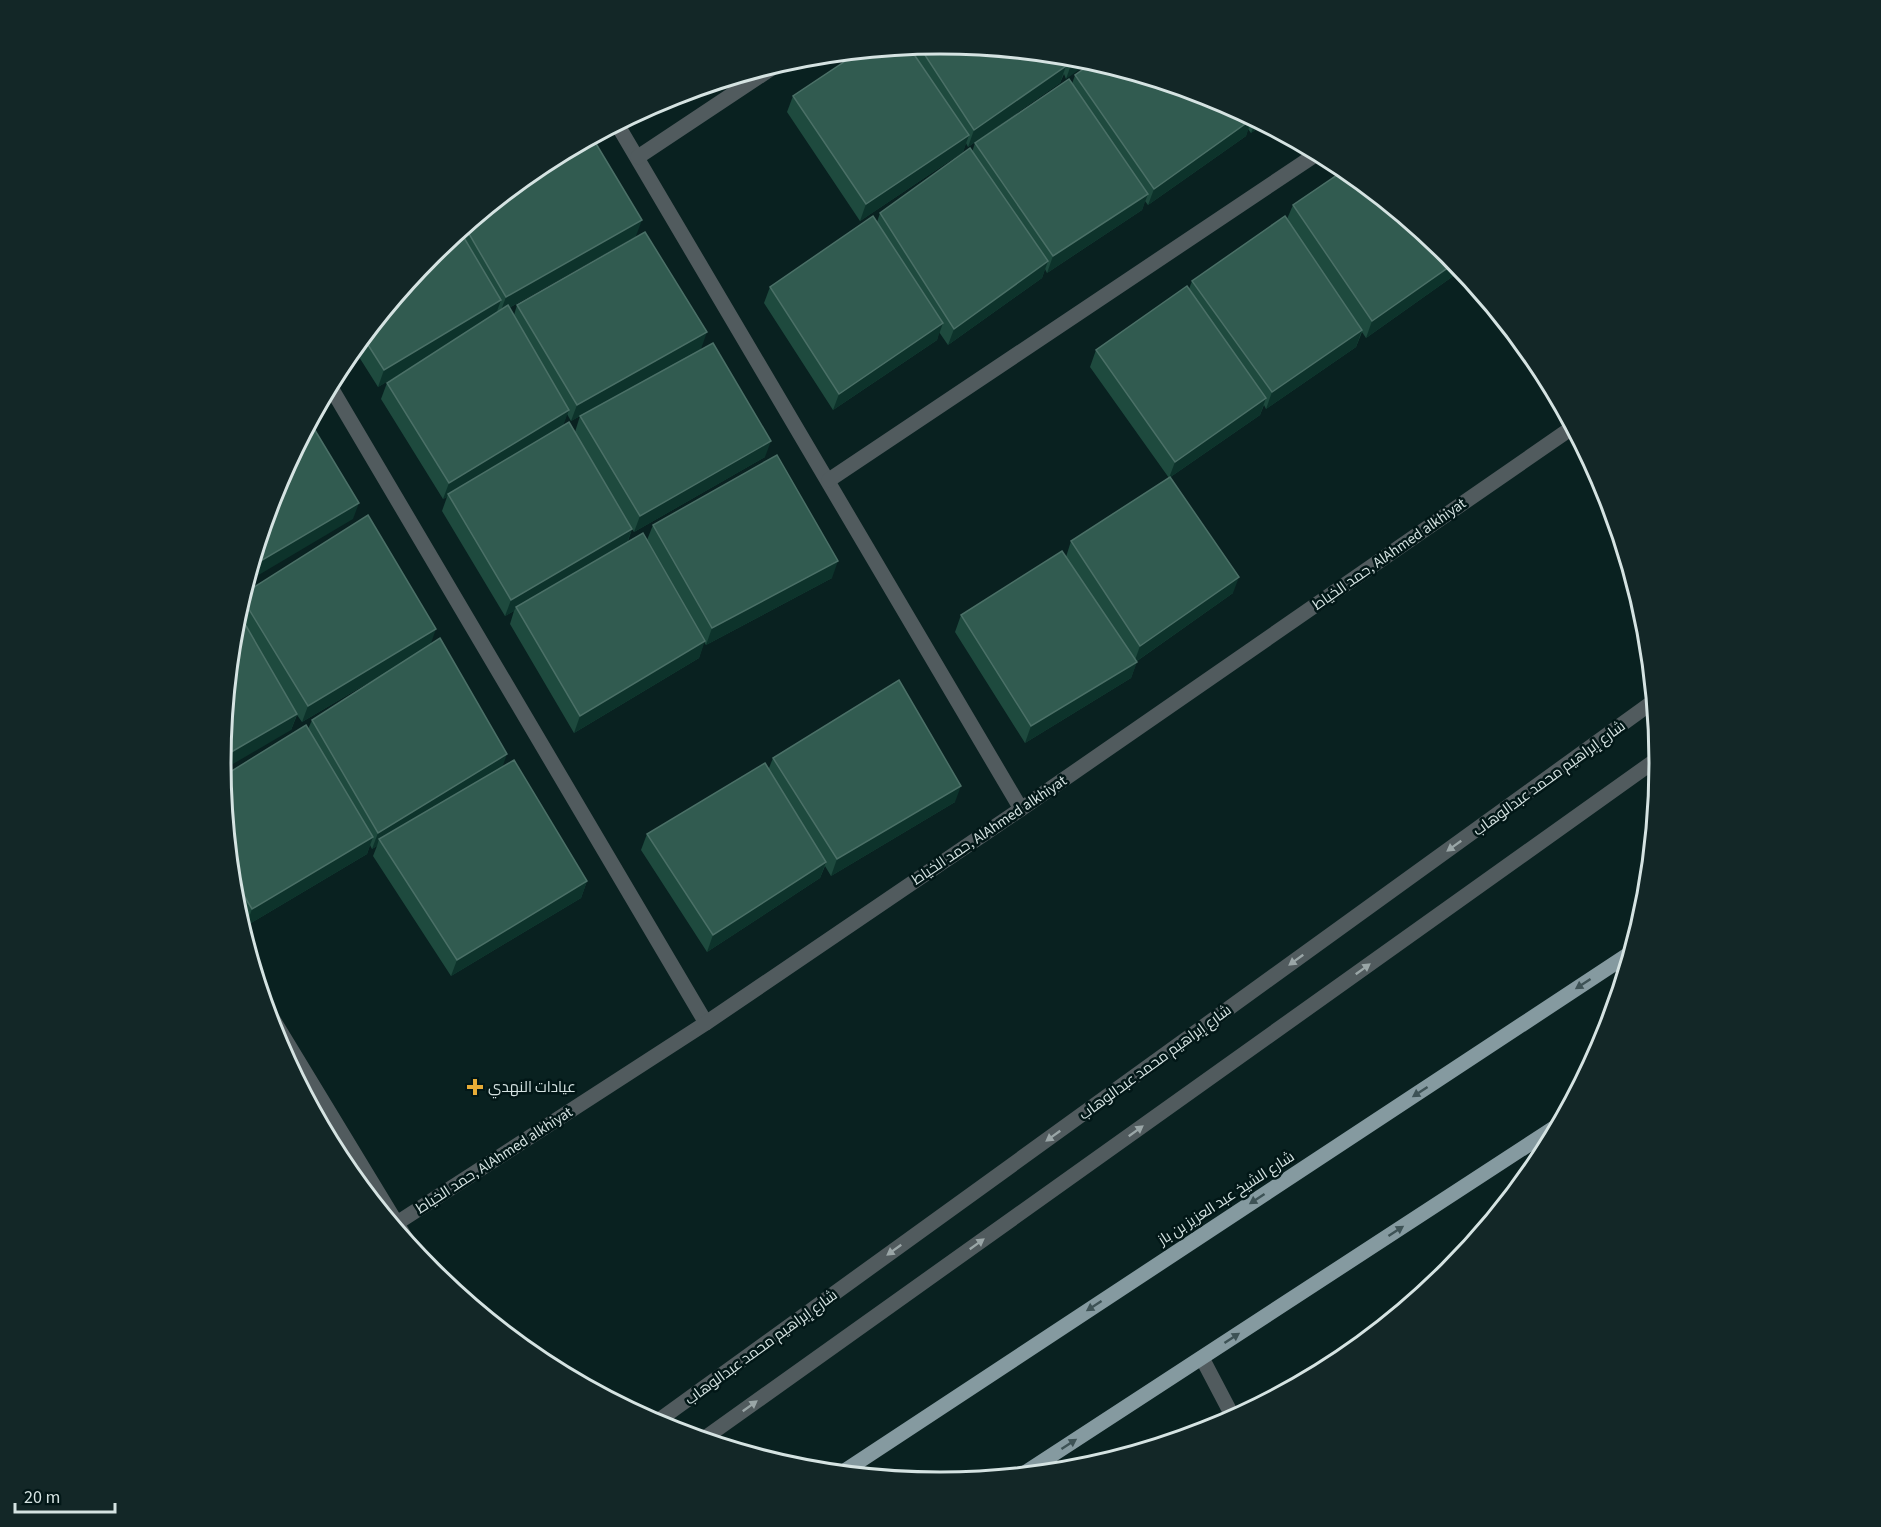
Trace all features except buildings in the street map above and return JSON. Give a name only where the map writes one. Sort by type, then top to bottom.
[{"type":"main road","name":"شارع الشيخ عبد العزيز بن باز","points":[[850,1467],[1622,958]]},
{"type":"main road","points":[[1034,1467],[1545,1134]]},
{"type":"street","points":[[638,157],[757,78]]},
{"type":"street","points":[[621,130],[1021,809]]},
{"type":"street","points":[[829,480],[1310,158]]},
{"type":"street","points":[[335,395],[706,1023]]},
{"type":"street","name":"حمد الخياط, AlAhmed alkhiyat","points":[[399,1221],[706,1023],[1021,809],[1567,431]]},
{"type":"street","name":"شارع إبراهيم محمد عبدالوهاب","points":[[664,1417],[1647,706]]},
{"type":"street","points":[[710,1434],[1650,764]]},
{"type":"street","points":[[292,1051],[386,1205]]},
{"type":"street","points":[[1202,1358],[1230,1411]]},
{"type":"place","name":"عيادات النهدي","points":[[475,1087]]}]
